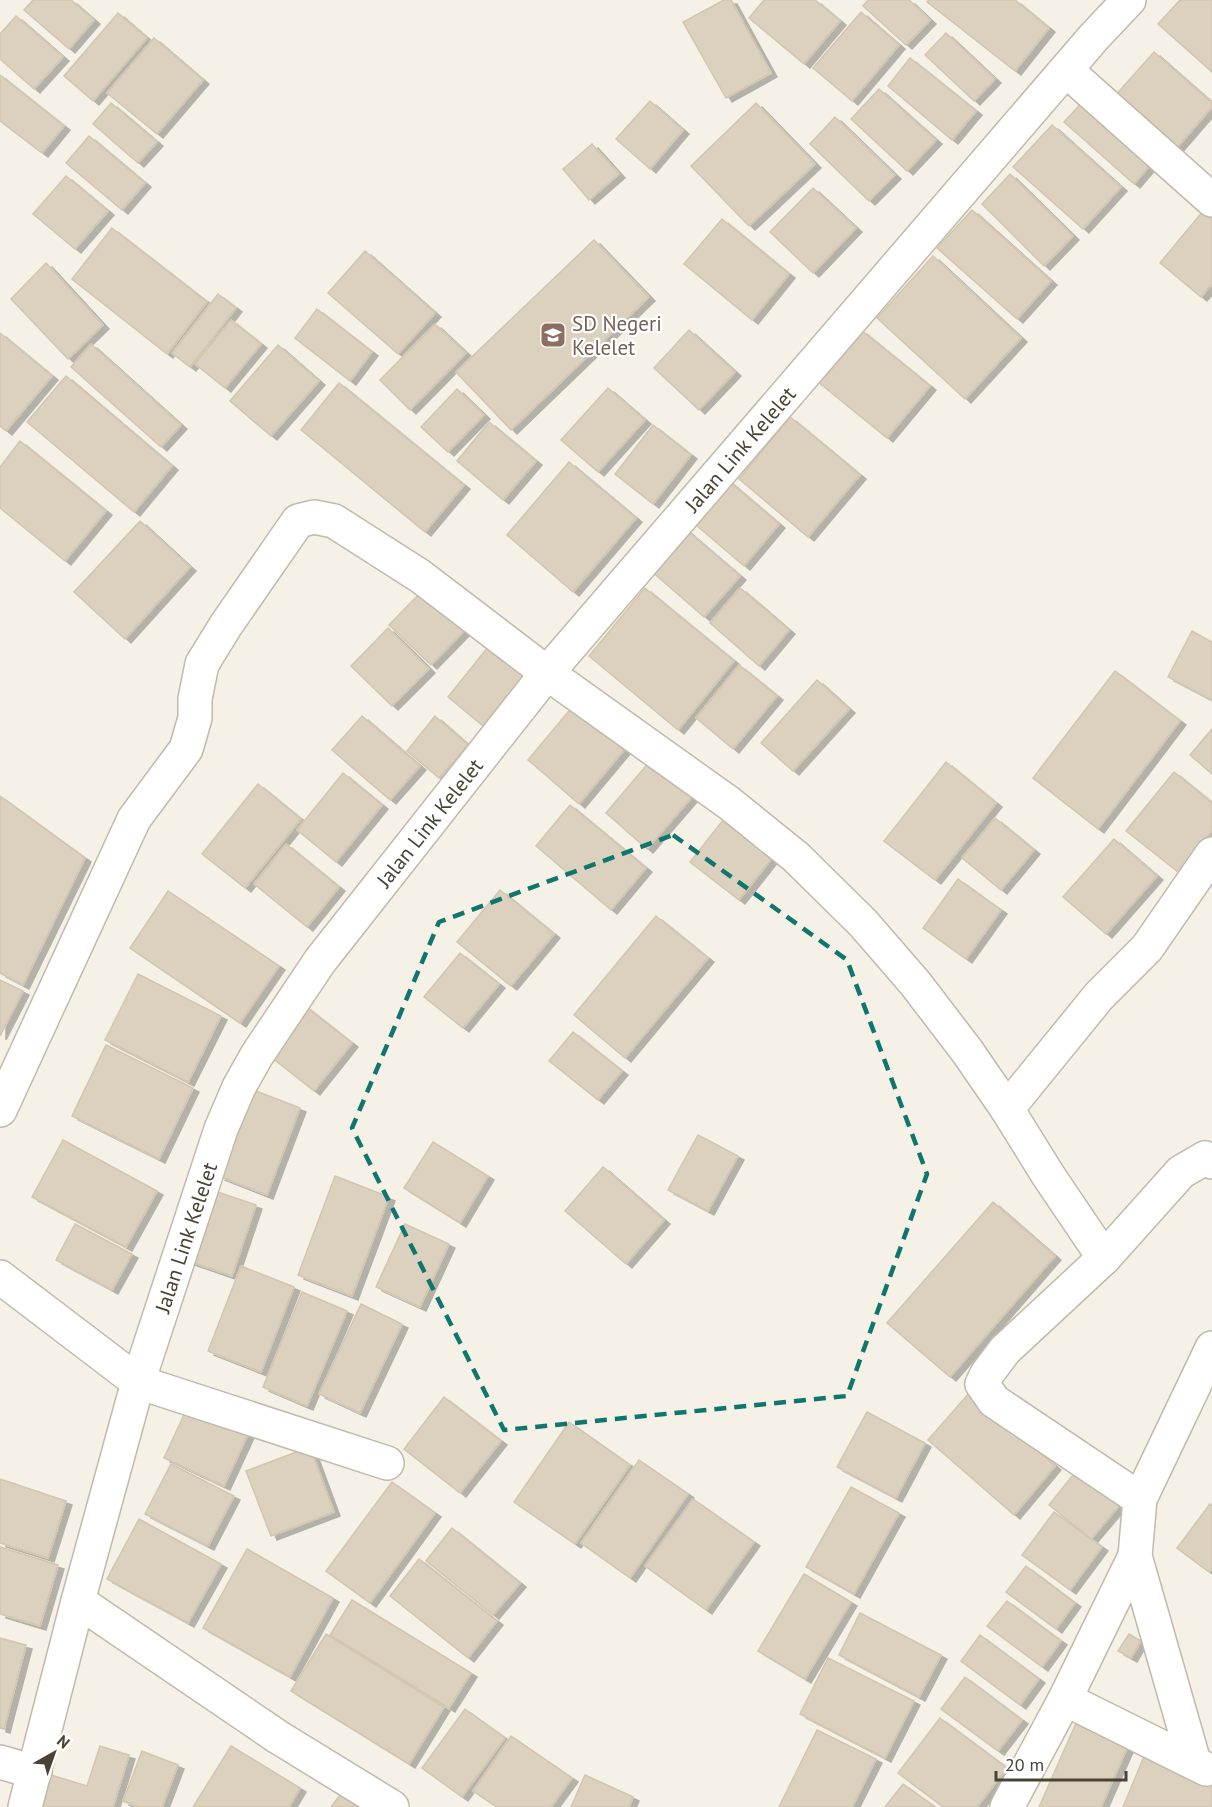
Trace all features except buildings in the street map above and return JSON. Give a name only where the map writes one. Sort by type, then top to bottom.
[{"type":"street","name":"Jalan Link Kelelet","points":[[25,1807],[138,1382],[221,1130],[239,1087],[257,1054],[320,961],[547,673],[1066,70],[1129,0]]},
{"type":"street","points":[[1066,70],[1212,200]]},
{"type":"street","points":[[0,1110],[134,819],[186,749],[195,718],[195,699],[202,664],[226,625],[298,521],[314,517],[334,521],[420,576],[547,673],[729,803],[796,857],[863,923],[915,983],[967,1051],[1007,1109],[1104,1258]]},
{"type":"street","points":[[1007,1109],[1092,1004],[1115,978],[1147,948],[1212,854]]},
{"type":"street","points":[[1140,1498],[994,1401],[982,1384],[1005,1350],[1104,1258],[1181,1172],[1210,1152]]},
{"type":"street","points":[[0,1277],[138,1382],[387,1463]]},
{"type":"street","points":[[1007,1807],[1065,1699],[1135,1556],[1140,1498],[1212,1348]]},
{"type":"street","points":[[1135,1556],[1203,1767]]},
{"type":"street","points":[[78,1601],[278,1737],[392,1807]]},
{"type":"street","points":[[1065,1699],[1203,1767]]},
{"type":"street","points":[[0,1762],[34,1772]]},
{"type":"highlighted area","points":[[673,835],[847,960],[927,1174],[847,1396],[504,1430],[352,1128],[439,922]]},
{"type":"place","name":"SD Negeri Kelelet","points":[[553,335]]}]
